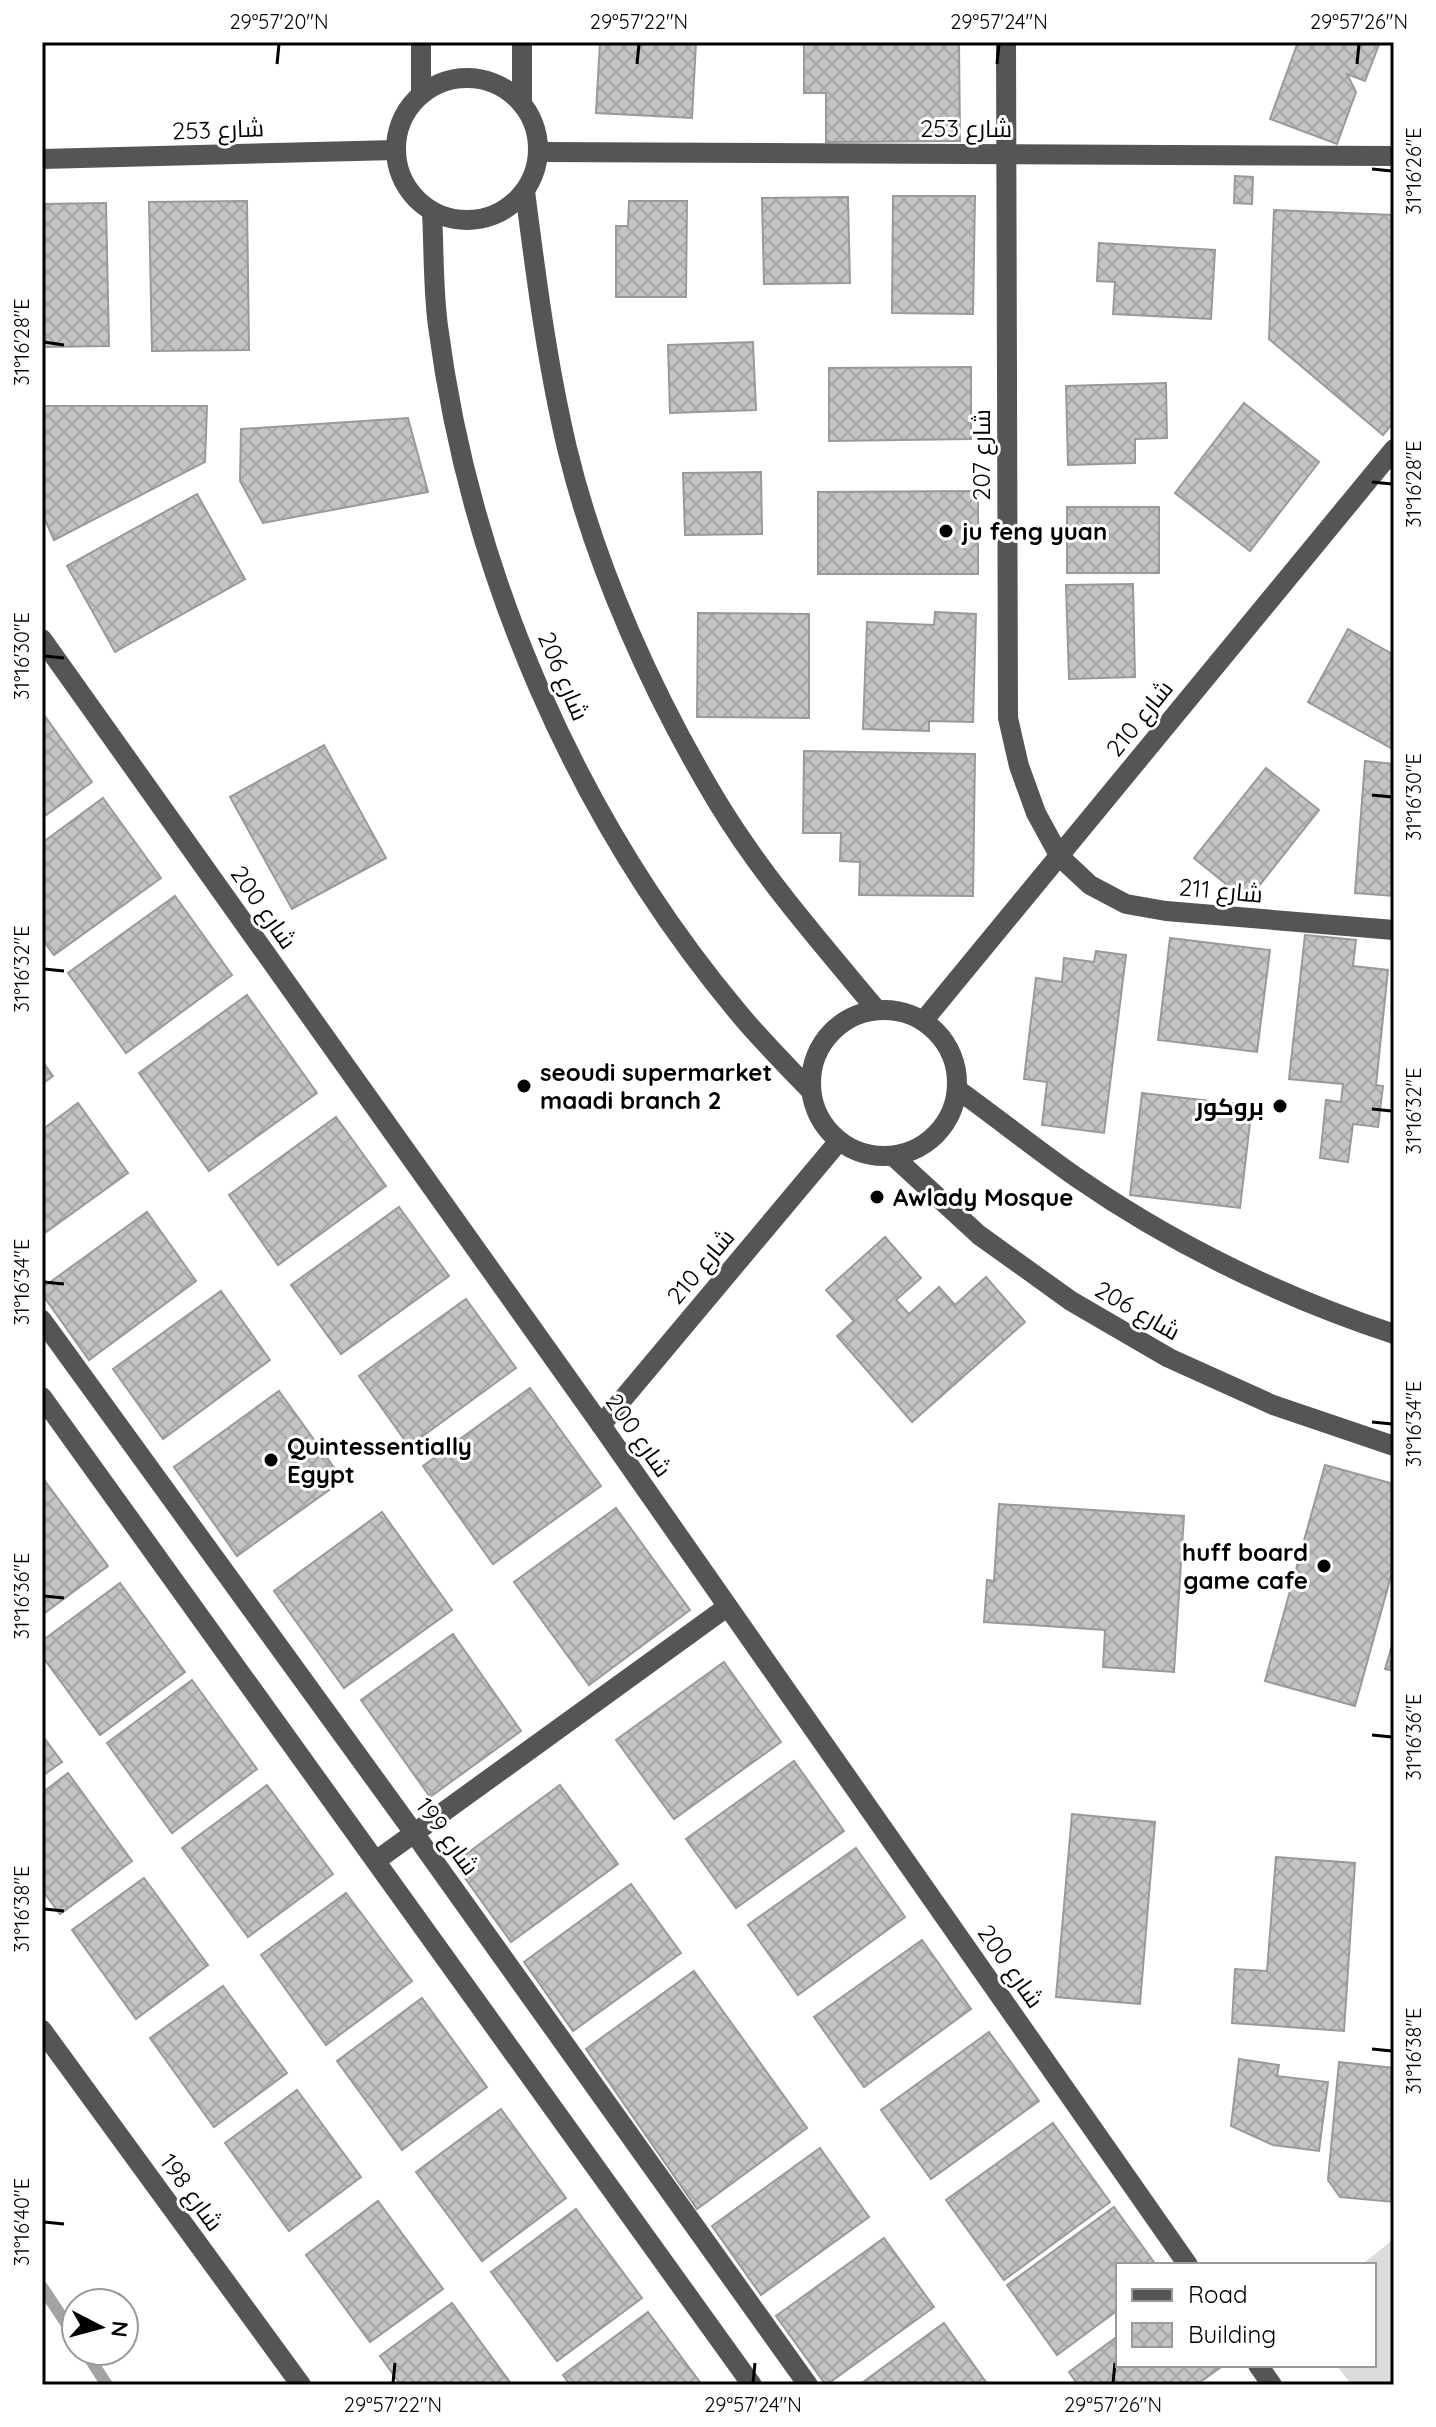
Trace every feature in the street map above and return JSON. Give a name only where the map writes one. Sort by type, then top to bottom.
[{"type":"street","points":[[421,42],[421,94]]},
{"type":"street","points":[[522,42],[522,104]]},
{"type":"street","name":"شارع 207","points":[[1006,42],[1008,718],[1019,766],[1036,813],[1060,857]]},
{"type":"street","points":[[463,78],[485,80],[506,89],[522,104],[535,126],[538,152],[534,173],[525,191],[499,214],[482,219],[448,218],[432,212],[413,195],[400,174],[396,150],[403,119],[421,94],[441,83],[463,78]]},
{"type":"street","name":"شارع 253","points":[[42,159],[396,150]]},
{"type":"street","name":"شارع 253","points":[[538,152],[1394,156]]},
{"type":"street","points":[[525,191],[542,323],[567,449],[606,573],[656,691],[719,805],[792,910],[876,1009]]},
{"type":"street","name":"شارع 206","points":[[432,212],[438,325],[459,443],[484,537],[519,639],[562,738],[613,834],[672,925],[737,1011],[811,1091]]},
{"type":"street","name":"شارع 210","points":[[924,1020],[1394,449]]},
{"type":"street","name":"شارع 200","points":[[42,639],[601,1425],[1187,2263]]},
{"type":"street","name":"شارع 211","points":[[1060,857],[1090,885],[1126,904],[1166,911],[1394,930]]},
{"type":"street","points":[[876,1009],[902,1010],[924,1020],[943,1038],[955,1062],[957,1089],[952,1113],[937,1134],[917,1149],[893,1156],[864,1154],[839,1141],[820,1119],[811,1091],[813,1063],[827,1036],[849,1018],[876,1009]]},
{"type":"street","points":[[957,1089],[1078,1178],[1201,1253],[1331,1313],[1394,1334]]},
{"type":"street","name":"شارع 210","points":[[601,1425],[839,1141]]},
{"type":"street","name":"شارع 206","points":[[893,1156],[979,1235],[1071,1301],[1169,1358],[1273,1405],[1394,1446]]},
{"type":"street","name":"شارع 199","points":[[42,1320],[414,1833],[808,2385]]},
{"type":"street","points":[[42,1397],[752,2385]]},
{"type":"street","points":[[377,1860],[727,1607]]},
{"type":"street","name":"شارع 198","points":[[42,2030],[301,2385]]},
{"type":"street","points":[[1259,2367],[1272,2385]]},
{"type":"shaded area","points":[[1394,2239],[1394,2385],[1352,2385],[1338,2367],[1376,2367],[1376,2263],[1364,2263]]},
{"type":"building","points":[[600,42],[696,42],[692,118],[596,113]]},
{"type":"building","points":[[804,42],[959,42],[960,141],[826,142],[826,93],[804,93]]},
{"type":"building","points":[[1298,42],[1380,42],[1365,81],[1347,74],[1356,92],[1337,144],[1270,119]]},
{"type":"building","points":[[1235,176],[1253,177],[1252,204],[1234,203]]},
{"type":"building","points":[[893,196],[975,196],[973,314],[892,313]]},
{"type":"building","points":[[848,197],[850,283],[764,284],[762,198]]},
{"type":"building","points":[[247,201],[249,350],[152,351],[149,202]]},
{"type":"building","points":[[629,201],[687,201],[686,297],[616,297],[616,226],[628,226]]},
{"type":"building","points":[[106,203],[109,346],[42,347],[42,204]]},
{"type":"building","points":[[1274,210],[1394,215],[1394,422],[1383,435],[1269,339]]},
{"type":"building","points":[[1099,243],[1215,250],[1211,319],[1113,314],[1115,282],[1097,281]]},
{"type":"building","points":[[753,342],[756,410],[670,413],[668,345]]},
{"type":"building","points":[[971,367],[971,439],[829,441],[829,368]]},
{"type":"building","points":[[1166,383],[1167,438],[1135,439],[1135,463],[1068,465],[1066,386]]},
{"type":"building","points":[[1244,403],[1319,462],[1250,551],[1175,493]]},
{"type":"building","points":[[42,406],[207,406],[205,462],[54,540],[42,513]]},
{"type":"building","points":[[408,418],[428,492],[263,523],[240,481],[241,429]]},
{"type":"building","points":[[761,472],[762,534],[685,535],[683,473]]},
{"type":"building","points":[[978,491],[978,574],[818,574],[818,492]]},
{"type":"building","points":[[197,494],[245,579],[115,652],[67,566]]},
{"type":"building","points":[[1067,507],[1159,507],[1159,573],[1067,573]]},
{"type":"building","points":[[1133,584],[1135,677],[1069,679],[1066,585]]},
{"type":"building","points":[[935,612],[976,614],[973,722],[929,721],[929,731],[863,729],[867,622],[934,625]]},
{"type":"building","points":[[698,613],[809,614],[809,718],[697,717]]},
{"type":"building","points":[[1348,629],[1394,655],[1394,742],[1391,748],[1308,702]]},
{"type":"building","points":[[42,712],[92,782],[42,818]]},
{"type":"building","points":[[324,745],[386,858],[292,909],[230,797]]},
{"type":"building","points":[[804,751],[975,754],[973,896],[859,895],[860,862],[840,861],[841,833],[803,833]]},
{"type":"building","points":[[1365,761],[1394,764],[1394,896],[1355,893]]},
{"type":"building","points":[[1266,768],[1319,810],[1247,901],[1194,858]]},
{"type":"building","points":[[103,798],[161,878],[54,955],[42,939],[42,843]]},
{"type":"building","points":[[175,896],[232,975],[126,1053],[68,973]]},
{"type":"building","points":[[1305,935],[1356,940],[1353,966],[1388,970],[1376,1085],[1383,1086],[1378,1127],[1353,1124],[1348,1162],[1320,1158],[1326,1100],[1341,1102],[1343,1084],[1289,1079]]},
{"type":"building","points":[[1170,938],[1270,950],[1257,1052],[1158,1040]]},
{"type":"building","points":[[1096,951],[1126,955],[1104,1133],[1042,1125],[1047,1082],[1024,1079],[1036,978],[1062,982],[1064,958],[1094,962]]},
{"type":"building","points":[[247,995],[317,1093],[209,1171],[139,1073]]},
{"type":"building","points":[[42,1061],[53,1076],[42,1084]]},
{"type":"building","points":[[1142,1093],[1252,1106],[1240,1208],[1130,1195]]},
{"type":"building","points":[[78,1103],[128,1173],[42,1235],[42,1130]]},
{"type":"building","points":[[336,1117],[386,1186],[278,1265],[229,1195]]},
{"type":"building","points":[[399,1207],[449,1276],[341,1354],[291,1285]]},
{"type":"building","points":[[147,1212],[196,1281],[89,1360],[42,1294],[42,1288]]},
{"type":"building","points":[[885,1237],[921,1278],[896,1300],[909,1314],[939,1287],[955,1305],[986,1277],[1025,1322],[912,1422],[837,1336],[854,1321],[826,1290]]},
{"type":"building","points":[[221,1291],[270,1360],[163,1439],[113,1369]]},
{"type":"building","points":[[466,1299],[516,1368],[409,1446],[359,1376]]},
{"type":"building","points":[[530,1388],[601,1486],[493,1564],[423,1466]]},
{"type":"building","points":[[279,1391],[343,1480],[237,1556],[174,1467]]},
{"type":"building","points":[[1325,1465],[1394,1484],[1394,1565],[1355,1706],[1265,1681]]},
{"type":"building","points":[[42,1477],[108,1566],[42,1615]]},
{"type":"building","points":[[999,1504],[1184,1516],[1174,1672],[1103,1667],[1105,1630],[984,1622],[987,1580],[994,1581]]},
{"type":"building","points":[[616,1508],[690,1610],[589,1685],[514,1582]]},
{"type":"building","points":[[382,1512],[452,1610],[344,1688],[274,1591]]},
{"type":"building","points":[[120,1583],[185,1672],[100,1735],[42,1656],[42,1641]]},
{"type":"building","points":[[453,1634],[521,1731],[430,1797],[361,1700]]},
{"type":"building","points":[[1394,1639],[1394,1671],[1385,1669]]},
{"type":"building","points":[[724,1662],[781,1742],[674,1819],[616,1740]]},
{"type":"building","points":[[192,1680],[257,1769],[172,1833],[107,1743]]},
{"type":"building","points":[[42,1735],[62,1762],[42,1776]]},
{"type":"building","points":[[794,1761],[844,1831],[736,1908],[686,1839]]},
{"type":"building","points":[[68,1773],[132,1861],[60,1914],[42,1890],[42,1793]]},
{"type":"building","points":[[267,1785],[333,1874],[248,1937],[182,1848]]},
{"type":"building","points":[[560,1785],[618,1864],[511,1942],[454,1863]]},
{"type":"building","points":[[1072,1814],[1155,1822],[1140,2004],[1056,1997]]},
{"type":"building","points":[[856,1848],[905,1917],[798,1995],[748,1925]]},
{"type":"building","points":[[1276,1857],[1355,1863],[1344,2031],[1232,2023],[1235,1969],[1267,1971]]},
{"type":"building","points":[[144,1878],[208,1965],[136,2019],[72,1930]]},
{"type":"building","points":[[631,1884],[681,1953],[573,2031],[524,1962]]},
{"type":"building","points":[[346,1893],[412,1981],[326,2045],[261,1955]]},
{"type":"building","points":[[922,1940],[971,2009],[864,2087],[814,2017]]},
{"type":"building","points":[[694,1971],[807,2128],[697,2209],[586,2049]]},
{"type":"building","points":[[223,1986],[287,2073],[214,2127],[150,2038]]},
{"type":"building","points":[[422,1998],[487,2087],[402,2150],[337,2061]]},
{"type":"building","points":[[989,2032],[1039,2101],[931,2179],[881,2110]]},
{"type":"building","points":[[1239,2059],[1279,2065],[1277,2076],[1328,2082],[1319,2151],[1273,2145],[1231,2126]]},
{"type":"building","points":[[1339,2062],[1394,2068],[1394,2202],[1340,2197],[1328,2180]]},
{"type":"building","points":[[297,2090],[361,2177],[289,2231],[225,2143]]},
{"type":"building","points":[[501,2109],[566,2198],[482,2261],[416,2172]]},
{"type":"building","points":[[1053,2123],[1110,2202],[1004,2280],[946,2200]]},
{"type":"building","points":[[820,2148],[869,2217],[761,2295],[712,2226]]},
{"type":"building","points":[[378,2201],[443,2289],[370,2342],[306,2255]]},
{"type":"building","points":[[1114,2207],[1155,2263],[1116,2263],[1116,2311],[1057,2355],[1007,2285]]},
{"type":"building","points":[[576,2209],[642,2298],[557,2361],[491,2272]]},
{"type":"building","points":[[884,2238],[934,2307],[826,2385],[776,2316]]},
{"type":"building","points":[[452,2303],[512,2385],[401,2385],[380,2356]]},
{"type":"building","points":[[648,2312],[702,2385],[570,2385],[563,2375]]},
{"type":"building","points":[[944,2323],[988,2385],[859,2385]]},
{"type":"building","points":[[1116,2337],[1116,2367],[1221,2367],[1196,2385],[1078,2385],[1069,2372]]},
{"type":"waterway","points":[[42,2287],[60,2314]]},
{"type":"waterway","points":[[95,2367],[107,2385]]},
{"type":"place","name":"ju feng yuan","points":[[946,531]]},
{"type":"place","name":"seoudi supermarket maadi branch 2","points":[[524,1086]]},
{"type":"place","name":"بروكور","points":[[1280,1106]]},
{"type":"place","name":"Awlady Mosque","points":[[877,1197]]},
{"type":"place","name":"Quintessentially Egypt","points":[[271,1460]]},
{"type":"place","name":"huff board game cafe","points":[[1324,1566]]}]
